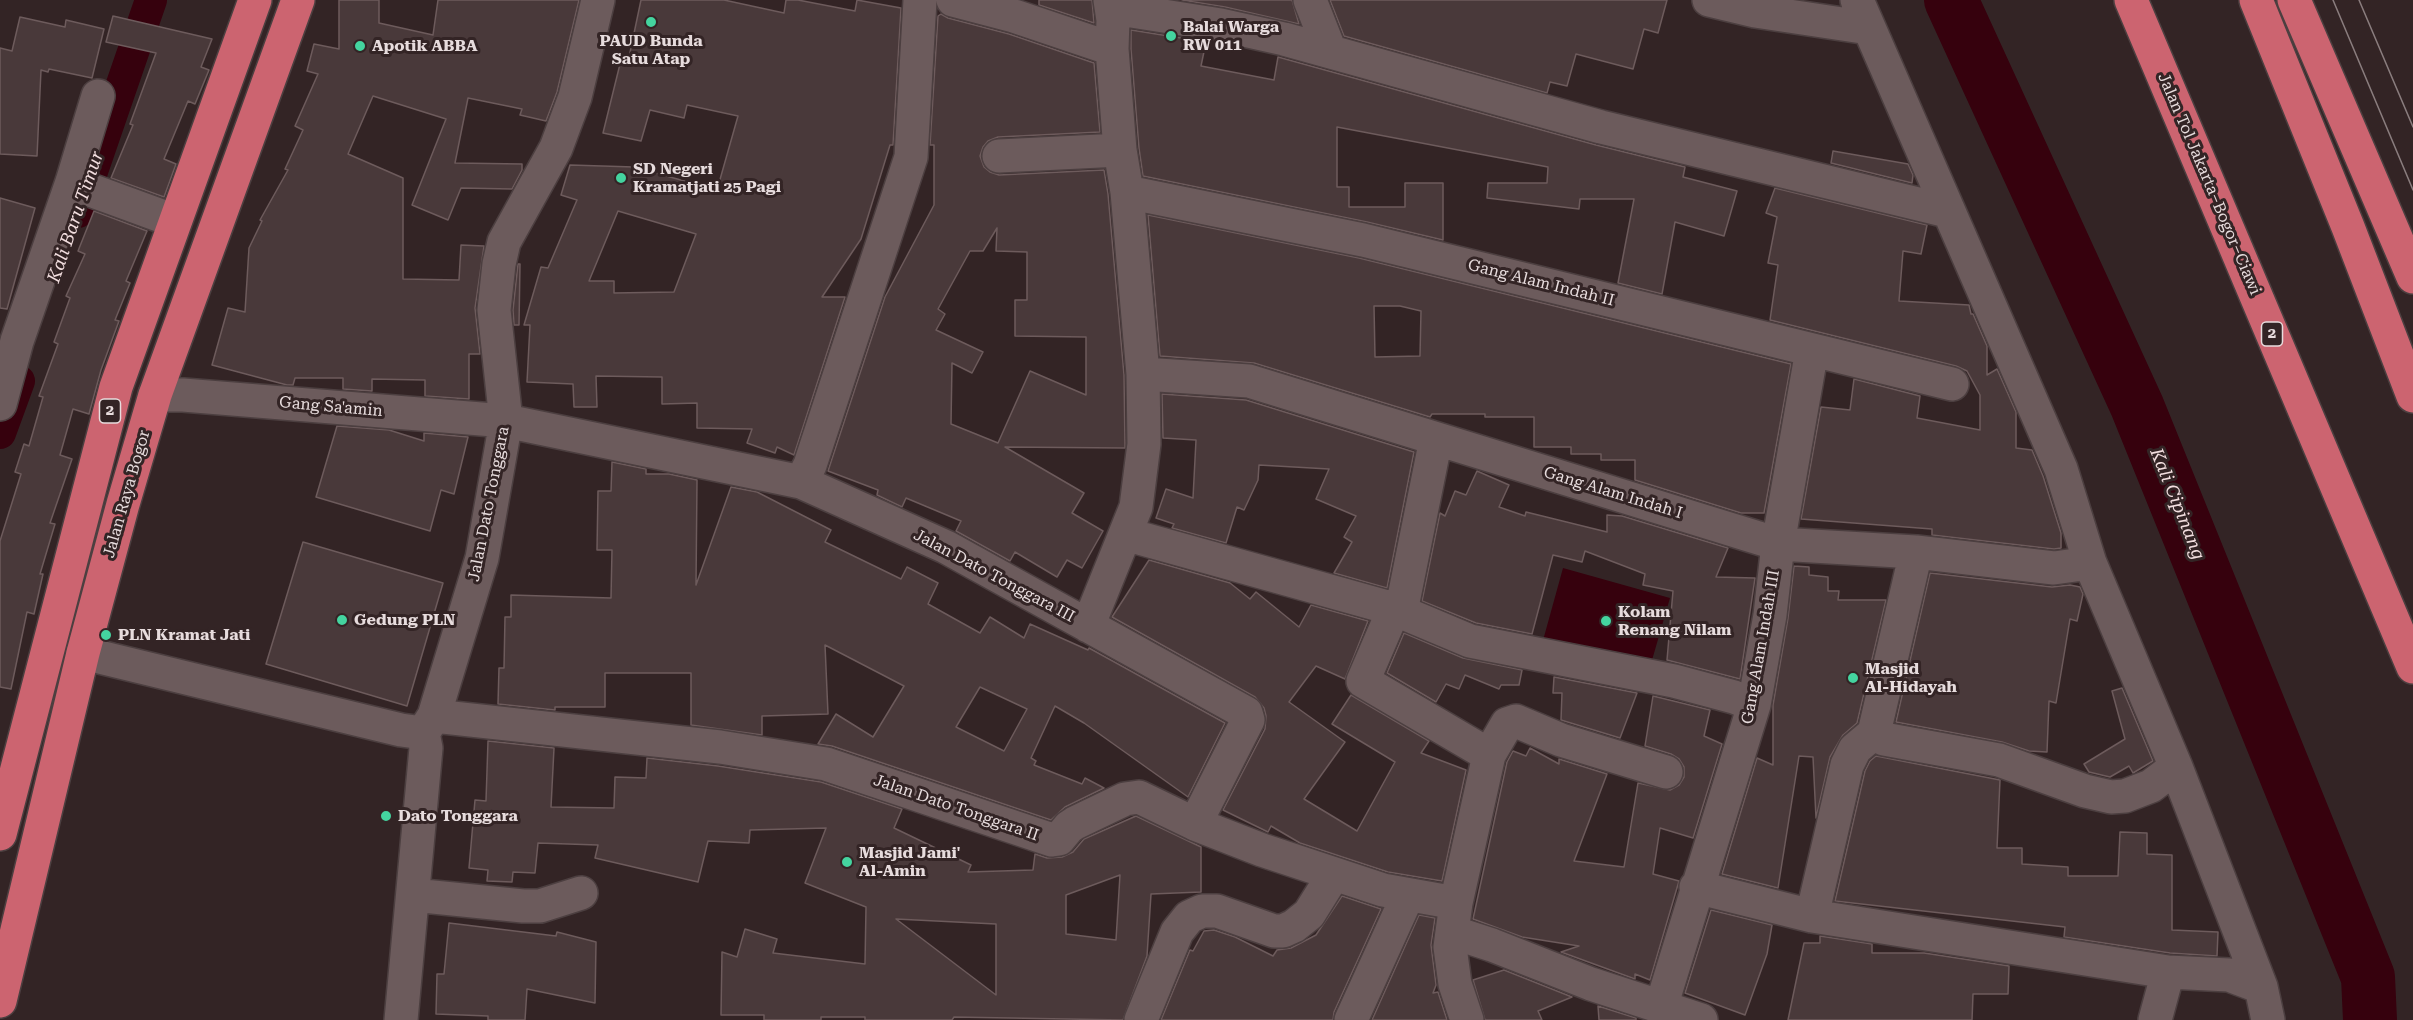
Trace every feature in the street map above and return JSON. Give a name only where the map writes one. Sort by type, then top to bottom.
[{"type":"highway","name":"2","points":[[0,834],[8,801],[8,761],[116,387],[255,0]]},
{"type":"highway","name":"Jalan Raya Bogor","points":[[0,1000],[83,653],[155,395],[298,0]]},
{"type":"highway","name":"Jalan Tol Jakarta–Bogor–Ciawi","points":[[2131,0],[2413,667]]},
{"type":"highway","points":[[2256,0],[2413,396]]},
{"type":"highway","points":[[2294,0],[2413,277]]},
{"type":"highway","points":[[8,801],[46,810]]},
{"type":"street","name":"Jalan Dato Tonggara","points":[[401,1020],[429,724],[482,558],[506,421],[494,310],[499,264],[504,242],[560,138],[575,97],[598,0]]},
{"type":"street","points":[[801,482],[810,465],[911,157],[920,0]]},
{"type":"street","points":[[953,0],[1015,8],[1112,49]]},
{"type":"street","points":[[1310,0],[1330,51]]},
{"type":"street","points":[[1709,0],[1755,11],[1863,14],[2061,469],[2090,563],[2176,766],[2261,987],[2268,1020]]},
{"type":"street","points":[[1111,4],[1221,25],[1330,51],[1601,128],[1947,211]]},
{"type":"street","name":"Jalan Dato Tonggara III","points":[[506,421],[801,482],[946,547],[1088,626],[1136,507],[1144,444],[1143,374],[1127,192],[1120,150],[1111,4]]},
{"type":"street","points":[[0,404],[17,341],[84,188],[98,96]]},
{"type":"street","points":[[999,156],[1120,150]]},
{"type":"street","points":[[84,188],[175,221]]},
{"type":"street","name":"Gang Alam Indah II","points":[[1127,192],[1363,240],[1952,384]]},
{"type":"street","name":"Gang Alam Indah III","points":[[1661,1007],[1696,887],[1754,705],[1770,615],[1778,544],[1812,350]]},
{"type":"street","name":"Gang Alam Indah I","points":[[1143,374],[1249,381],[1778,544],[1916,552],[2054,568],[2090,563]]},
{"type":"street","name":"Gang Sa'amin","points":[[155,395],[183,395],[506,421]]},
{"type":"street","points":[[1436,439],[1397,610],[1363,681],[1489,755]]},
{"type":"street","points":[[1125,534],[1397,610],[1470,640],[1674,681],[1734,697],[1754,705]]},
{"type":"street","points":[[1812,916],[1846,765],[1855,749],[1874,733],[1916,552]]},
{"type":"street","points":[[1088,626],[1248,716],[1195,824],[1262,850],[1383,890],[1408,895],[1454,917],[1492,945],[1591,984],[1701,1020]]},
{"type":"street","points":[[83,653],[401,730],[429,724]]},
{"type":"street","points":[[1467,1020],[1455,984],[1450,947],[1454,917],[1489,755],[1507,724],[1516,721],[1560,740],[1666,772]]},
{"type":"street","name":"Jalan Dato Tonggara II","points":[[429,724],[720,747],[826,764],[1052,840],[1059,839],[1075,823],[1134,797],[1142,798],[1195,824]]},
{"type":"street","points":[[1874,733],[1884,739],[1999,760],[2085,791],[2111,797],[2125,796],[2151,786],[2176,766]]},
{"type":"street","points":[[1141,1020],[1177,932],[1189,917],[1202,911],[1217,911],[1274,931],[1283,931],[1294,926],[1309,914],[1334,874]]},
{"type":"street","points":[[1696,887],[1812,916],[2168,972],[2229,975],[2261,987]]},
{"type":"street","points":[[413,895],[540,906],[581,893]]},
{"type":"street","points":[[1352,1020],[1408,895]]},
{"type":"street","points":[[2155,1020],[2168,972]]},
{"type":"shaded area","name":"Kolam Renang Nilam","points":[[1563,568],[1670,598],[1648,674],[1542,644]]},
{"type":"building","points":[[339,0],[379,0],[379,23],[433,35],[438,0],[579,0],[557,92],[546,121],[520,115],[522,109],[468,98],[455,163],[522,164],[522,170],[512,189],[461,188],[448,220],[412,205],[446,119],[373,96],[348,154],[403,178],[403,279],[459,280],[461,245],[484,246],[475,308],[480,354],[469,354],[469,399],[425,396],[425,380],[372,379],[372,391],[343,389],[343,378],[295,378],[293,385],[287,385],[212,365],[228,308],[245,312],[249,248],[262,221],[260,220],[288,170],[285,169],[303,130],[295,126],[318,74],[307,71],[314,44],[339,49]]},
{"type":"building","points":[[641,0],[724,0],[784,13],[786,0],[798,0],[855,11],[857,0],[901,8],[893,145],[890,145],[861,239],[822,297],[845,297],[794,455],[777,447],[775,453],[747,443],[752,429],[697,428],[697,403],[662,404],[662,377],[596,376],[597,407],[574,407],[573,384],[527,382],[530,325],[524,325],[541,267],[548,268],[577,200],[561,195],[570,165],[634,167],[717,190],[738,116],[687,105],[684,118],[650,110],[641,141],[603,133],[621,60],[628,62]],"holes":[[[618,211],[696,234],[674,292],[614,293],[614,281],[589,281]]]},
{"type":"building","points":[[1039,0],[1092,0],[1094,23],[1039,5]]},
{"type":"building","points":[[1182,0],[1292,0],[1299,24],[1225,7]]},
{"type":"building","points":[[1330,0],[1667,0],[1658,33],[1644,29],[1633,69],[1576,54],[1567,86],[1550,82],[1547,93],[1344,36]]},
{"type":"building","points":[[941,14],[948,18],[1009,34],[1094,63],[1100,132],[998,137],[988,141],[980,156],[984,167],[999,175],[1104,170],[1124,375],[1125,448],[1005,447],[1084,493],[1072,513],[1103,531],[1082,568],[1067,560],[1057,577],[1015,552],[1010,561],[956,531],[961,521],[906,498],[902,507],[877,495],[878,490],[828,471],[885,297],[934,205],[934,145],[930,145],[938,16]],"holes":[[[997,228],[996,251],[1027,252],[1027,300],[1015,300],[1015,336],[1086,337],[1086,395],[1030,371],[998,443],[951,424],[952,363],[972,373],[983,352],[936,330],[945,314],[938,309],[970,251],[983,251]]]},
{"type":"building","points":[[113,16],[212,39],[201,67],[209,70],[195,104],[188,101],[164,159],[176,164],[164,197],[111,178],[133,125],[130,124],[156,53],[106,42]]},
{"type":"building","points":[[20,17],[65,27],[66,20],[104,29],[92,78],[49,69],[48,72],[41,70],[37,156],[0,154],[0,48],[12,51]]},
{"type":"building","points":[[1131,30],[1206,42],[1201,66],[1274,80],[1278,57],[1596,145],[1685,167],[1683,177],[1737,191],[1724,236],[1675,222],[1662,294],[1618,283],[1634,199],[1580,199],[1579,209],[1487,198],[1488,183],[1547,183],[1548,167],[1337,127],[1337,187],[1349,187],[1349,207],[1405,207],[1405,183],[1443,183],[1443,240],[1143,176]]},
{"type":"building","points":[[1833,151],[1908,164],[1913,175],[1912,183],[1831,163]]},
{"type":"building","points":[[1775,188],[1927,225],[1921,254],[1903,251],[1899,301],[1969,305],[1987,346],[1987,375],[1997,369],[2016,412],[2016,448],[2032,450],[2043,476],[2061,533],[2061,548],[1932,535],[1932,529],[1801,519],[1821,407],[1850,410],[1854,379],[1920,396],[1917,418],[1980,430],[1980,395],[1967,371],[1956,366],[1770,320],[1778,265],[1768,263],[1777,217],[1766,213]]},
{"type":"building","points":[[0,198],[35,208],[7,309],[0,308]]},
{"type":"building","points":[[94,211],[147,231],[126,281],[130,283],[115,320],[119,321],[101,370],[89,414],[73,409],[60,455],[72,459],[50,523],[55,524],[40,574],[43,574],[34,614],[27,612],[11,689],[0,687],[0,541],[21,474],[15,472],[24,444],[29,446],[43,397],[39,396],[58,344],[54,342],[70,298],[66,296],[85,254],[78,251]]},
{"type":"building","points":[[1148,215],[1359,258],[1791,364],[1764,513],[1741,513],[1635,480],[1635,460],[1601,460],[1601,454],[1571,454],[1571,447],[1534,447],[1534,417],[1432,414],[1430,417],[1254,363],[1160,356]],"holes":[[[1374,306],[1400,306],[1421,311],[1420,356],[1375,357]]]},
{"type":"building","points":[[518,264],[520,264],[519,325],[514,325],[513,310]]},
{"type":"building","points":[[1162,394],[1246,400],[1414,452],[1387,588],[1334,573],[1352,542],[1344,537],[1356,516],[1316,499],[1329,469],[1259,465],[1258,480],[1244,510],[1237,507],[1226,543],[1172,528],[1174,524],[1156,518],[1166,489],[1193,498],[1196,440],[1163,438]]},
{"type":"building","points":[[337,426],[389,430],[424,441],[424,433],[468,437],[454,494],[441,490],[430,531],[316,497]]},
{"type":"building","points":[[612,462],[646,469],[646,474],[669,474],[697,480],[696,585],[731,487],[757,492],[831,530],[825,542],[901,579],[907,567],[938,583],[928,604],[980,633],[990,617],[1024,638],[1030,624],[1088,650],[1089,648],[1225,723],[1188,797],[1084,723],[1055,706],[1031,758],[1036,761],[1034,765],[1082,784],[1085,778],[1104,788],[1065,807],[1051,820],[832,746],[818,744],[836,714],[873,737],[904,686],[825,645],[828,714],[762,716],[762,735],[691,725],[691,673],[605,673],[605,707],[555,707],[555,710],[498,704],[499,668],[504,668],[505,617],[511,617],[511,595],[611,598],[612,550],[597,550],[598,491],[611,491]],"holes":[[[980,687],[1027,709],[1004,751],[956,727]]]},
{"type":"building","points":[[1477,471],[1509,485],[1499,507],[1525,516],[1526,512],[1607,532],[1607,515],[1622,516],[1728,548],[1716,577],[1755,578],[1740,679],[1667,660],[1673,591],[1643,585],[1645,574],[1585,551],[1582,562],[1553,555],[1532,634],[1476,623],[1422,601],[1440,513],[1445,516],[1455,491],[1466,495]]},
{"type":"building","name":"Gedung PLN","points":[[303,542],[443,583],[407,706],[266,664]]},
{"type":"building","points":[[1149,560],[1230,583],[1250,599],[1256,592],[1299,627],[1311,605],[1368,621],[1345,679],[1316,666],[1289,702],[1345,742],[1304,799],[1357,831],[1395,762],[1332,724],[1351,695],[1429,741],[1421,753],[1466,770],[1442,881],[1388,872],[1300,843],[1271,826],[1268,832],[1223,810],[1265,729],[1264,708],[1255,697],[1112,617]]},
{"type":"building","points":[[1794,566],[1809,567],[1809,575],[1828,577],[1828,591],[1839,591],[1838,600],[1886,600],[1857,723],[1843,735],[1830,757],[1816,818],[1813,757],[1799,756],[1778,888],[1722,874],[1757,758],[1773,765],[1773,705],[1788,618]]},
{"type":"building","points":[[1930,573],[2052,587],[2070,585],[2080,587],[2083,594],[2077,621],[2070,619],[2056,703],[2049,701],[2047,752],[2029,751],[2002,742],[1896,722]]},
{"type":"building","points":[[1404,633],[1463,658],[1522,670],[1519,685],[1501,685],[1499,689],[1465,675],[1459,689],[1446,684],[1436,702],[1387,673]]},
{"type":"building","points":[[1554,677],[1637,693],[1620,738],[1561,720],[1562,693],[1553,693]]},
{"type":"building","points":[[2122,688],[2153,761],[2133,773],[2129,766],[2110,777],[2089,772],[2084,764],[2125,739],[2112,691]]},
{"type":"building","points":[[1653,696],[1710,710],[1704,736],[1722,744],[1693,838],[1660,828],[1653,874],[1679,881],[1650,980],[1635,974],[1635,979],[1561,952],[1579,946],[1522,937],[1473,919],[1507,762],[1513,751],[1526,756],[1530,748],[1559,764],[1559,759],[1607,774],[1574,861],[1624,867],[1638,783],[1670,790],[1679,785],[1684,777],[1684,767],[1679,759],[1671,754],[1645,746]]},
{"type":"building","points":[[488,741],[554,748],[551,807],[614,808],[615,777],[646,778],[647,758],[821,782],[902,809],[894,828],[971,865],[968,872],[1033,870],[1035,854],[1047,858],[1062,857],[1073,852],[1084,839],[1136,816],[1201,847],[1201,892],[1151,894],[1147,956],[1123,1020],[954,1017],[952,1020],[865,1020],[865,1017],[821,1017],[821,1020],[764,1020],[764,1015],[721,1015],[722,952],[737,957],[745,929],[777,939],[773,953],[865,964],[866,907],[805,883],[826,828],[750,830],[749,843],[708,841],[698,882],[595,858],[598,845],[538,843],[535,873],[513,872],[512,882],[487,881],[488,870],[469,868],[475,800],[486,801]],"holes":[[[1120,875],[1116,940],[1066,934],[1066,895]],[[896,919],[996,924],[996,995]]]},
{"type":"building","points":[[1876,756],[2000,780],[1997,848],[2022,848],[2022,864],[2068,867],[2068,876],[2118,876],[2120,832],[2147,833],[2147,854],[2172,855],[2172,930],[2218,932],[2217,956],[2170,953],[2064,937],[2065,927],[1835,901],[1865,771],[1870,761]]},
{"type":"building","points":[[1342,896],[1381,909],[1334,1012],[1333,1020],[1161,1020],[1190,950],[1193,951],[1204,931],[1214,930],[1235,937],[1273,956],[1277,950],[1291,948],[1316,935]]},
{"type":"building","points":[[1711,910],[1772,925],[1767,954],[1745,1015],[1685,993]]},
{"type":"building","points":[[1419,915],[1435,918],[1431,945],[1436,985],[1433,993],[1438,992],[1447,1020],[1372,1020]]},
{"type":"building","points":[[449,923],[556,936],[557,932],[596,942],[595,1003],[527,989],[525,1020],[488,1020],[488,1016],[436,1014],[437,974],[444,974]]},
{"type":"building","points":[[1820,936],[1872,944],[1872,953],[1924,953],[2009,966],[2008,994],[1973,994],[1972,1020],[1788,1020],[1804,943],[1820,943]]},
{"type":"building","points":[[1504,970],[1572,997],[1538,1011],[1542,1020],[1485,1020],[1473,980]]},
{"type":"building","points":[[1598,1006],[1636,1018],[1636,1020],[1599,1020]]},
{"type":"waterway","name":"Kali Baru Timur","points":[[78,212],[151,0]]},
{"type":"waterway","name":"Kali Cipinang","points":[[1951,0],[2137,406],[2368,977],[2370,1020]]},
{"type":"waterway","name":"Kali Baru Timur","points":[[0,433],[19,381]]},
{"type":"tram line","points":[[2333,0],[2413,190]]},
{"type":"tram line","points":[[2359,0],[2413,127]]},
{"type":"place","name":"PAUD Bunda Satu Atap","points":[[651,22]]},
{"type":"place","name":"Balai Warga RW 011","points":[[1171,36]]},
{"type":"place","name":"Apotik ABBA","points":[[360,46]]},
{"type":"place","name":"SD Negeri Kramatjati 25 Pagi","points":[[621,178]]},
{"type":"place","name":"Gedung PLN","points":[[342,620]]},
{"type":"place","name":"Kolam Renang Nilam","points":[[1606,621]]},
{"type":"place","name":"PLN Kramat Jati","points":[[106,635]]},
{"type":"place","name":"Masjid Al-Hidayah","points":[[1853,678]]},
{"type":"place","name":"Dato Tonggara","points":[[386,816]]},
{"type":"place","name":"Masjid Jami' Al-Amin","points":[[847,862]]}]
